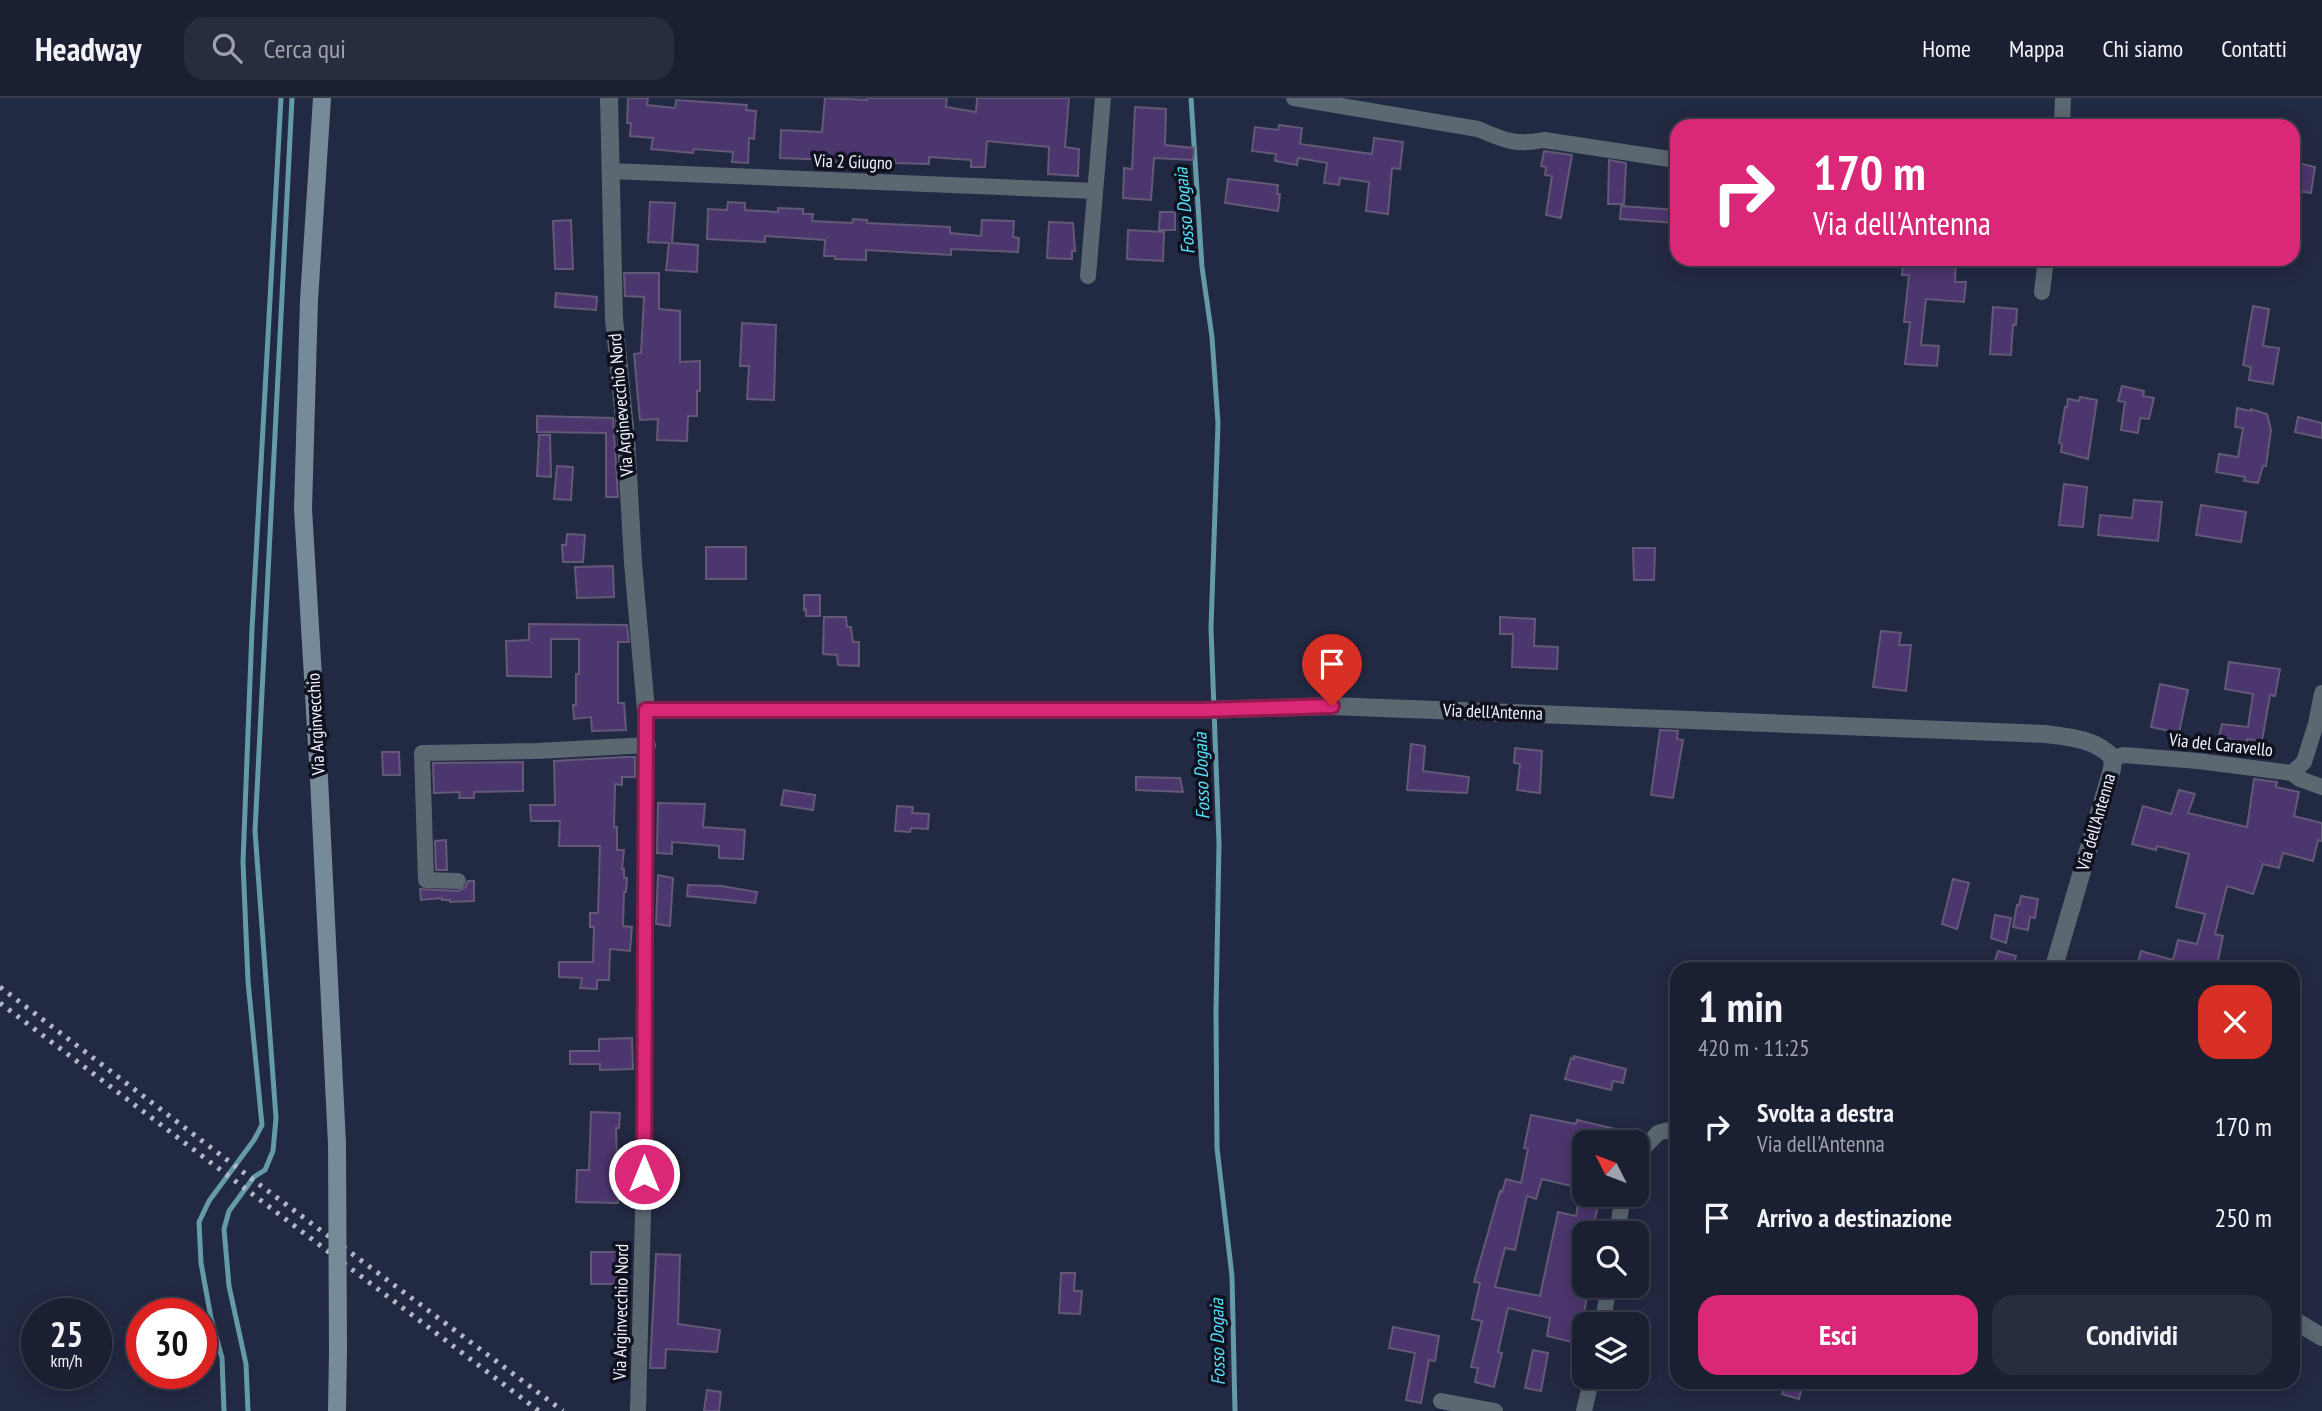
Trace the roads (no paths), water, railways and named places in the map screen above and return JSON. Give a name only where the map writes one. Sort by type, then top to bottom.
[{"type":"main road","name":"Via Arginvecchio","points":[[323,98],[309,300],[303,509],[337,1144],[337,1411]]},
{"type":"street","name":"Via Arginevecchio Nord","points":[[609,98],[614,319],[626,438],[633,563],[646,710]]},
{"type":"street","points":[[1088,276],[1103,98]]},
{"type":"street","points":[[1294,98],[1478,130],[1504,141],[1525,145],[1544,140],[1670,159]]},
{"type":"street","points":[[2062,119],[2063,98]]},
{"type":"street","name":"Via 2 Giugno","points":[[610,170],[1095,191]]},
{"type":"street","points":[[2042,292],[2045,266]]},
{"type":"street","points":[[2292,773],[2304,762],[2322,693]]},
{"type":"street","name":"Via dell'Antenna","points":[[646,710],[1203,710],[1332,706],[2045,734],[2076,738],[2106,750],[2113,758],[2105,796],[2055,962]]},
{"type":"street","name":"Via Arginvecchio Nord","points":[[638,1411],[644,1174],[648,746],[646,710]]},
{"type":"street","points":[[458,881],[426,880],[422,752],[648,746]]},
{"type":"street","name":"Via del Caravello","points":[[2113,758],[2124,755],[2198,761],[2292,773],[2322,787]]},
{"type":"street","points":[[1649,1142],[1658,1133],[1670,1130]]},
{"type":"street","points":[[2300,1324],[2322,1337]]},
{"type":"street","points":[[1584,1411],[1589,1389]]},
{"type":"street","points":[[1441,1401],[1495,1411]]},
{"type":"waterway","points":[[224,1411],[222,1358],[211,1318],[201,1263],[199,1222],[209,1201],[262,1125],[248,981],[243,862],[252,629],[281,98]]},
{"type":"waterway","points":[[248,1411],[246,1364],[229,1286],[224,1229],[229,1211],[254,1177],[265,1170],[273,1151],[276,1118],[255,831],[292,98]]},
{"type":"waterway","name":"Fosso Dogaia","points":[[1191,98],[1202,267],[1212,337],[1218,423],[1211,628],[1219,844],[1217,1148],[1232,1276],[1235,1411]]},
{"type":"railway","points":[[0,987],[563,1411]]},
{"type":"railway","points":[[0,1003],[539,1411]]}]
